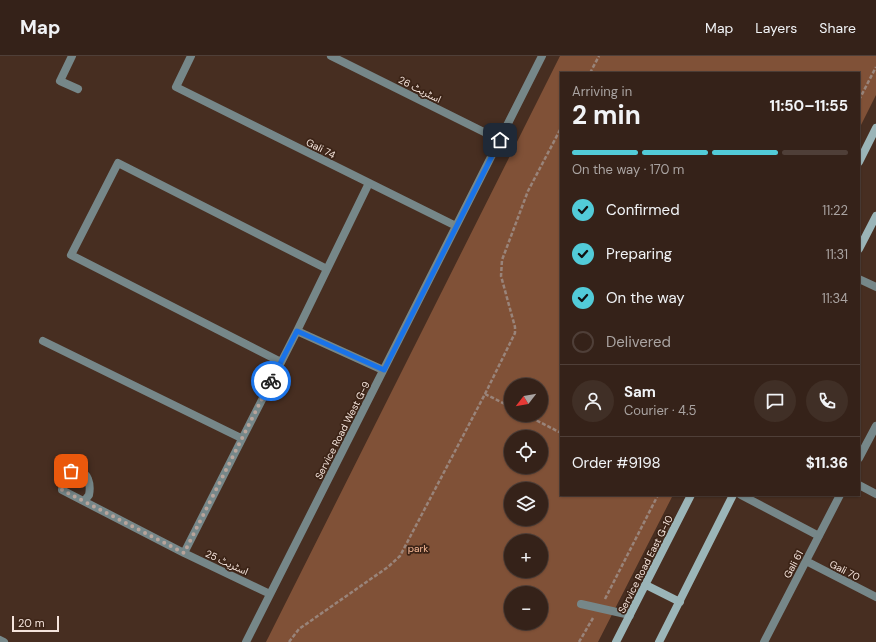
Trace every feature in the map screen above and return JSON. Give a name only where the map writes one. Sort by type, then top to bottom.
[{"type":"main road","points":[[860,160],[876,128]]},
{"type":"main road","points":[[860,247],[876,216]]},
{"type":"main road","name":"Service Road East G-10","points":[[616,642],[690,496]]},
{"type":"main road","points":[[659,642],[733,496]]},
{"type":"main road","points":[[646,585],[680,602]]},
{"type":"street","points":[[72,56],[60,81],[78,89]]},
{"type":"street","name":"Gali 74","points":[[191,56],[176,87],[456,226]]},
{"type":"street","name":"اسٹریٹ 26","points":[[331,56],[500,140]]},
{"type":"street","name":"Service Road West G-9","points":[[246,642],[542,56]]},
{"type":"street","points":[[281,362],[71,255],[118,163],[327,269]]},
{"type":"street","points":[[184,553],[297,331],[369,183]]},
{"type":"street","points":[[860,279],[876,287]]},
{"type":"street","points":[[297,331],[384,370]]},
{"type":"street","points":[[43,342],[242,438]]},
{"type":"street","points":[[860,456],[876,426]]},
{"type":"street","name":"اسٹریٹ 25","points":[[85,500],[89,495],[89,480],[85,474],[79,471],[71,471],[63,480],[62,490],[184,553],[270,594]]},
{"type":"street","points":[[860,485],[876,494]]},
{"type":"street","points":[[743,496],[820,536]]},
{"type":"street","name":"Gali 61","points":[[764,642],[840,496]]},
{"type":"street","name":"Gali 70","points":[[806,561],[876,597]]},
{"type":"street","points":[[580,604],[630,615]]},
{"type":"street","points":[[0,640],[4,642]]},
{"type":"path","points":[[591,72],[599,56]]},
{"type":"path","points":[[860,98],[876,67]]},
{"type":"path","points":[[289,642],[299,629],[388,567],[400,556],[485,394],[515,333],[501,276],[502,260],[528,191],[560,130]]},
{"type":"path","points":[[485,394],[504,404]]},
{"type":"path","points":[[540,422],[560,432]]},
{"type":"path","points":[[579,642],[600,608],[657,496]]},
{"type":"green space","name":"park","points":[[560,56],[876,56],[876,95],[860,127],[860,72],[560,72],[560,496],[672,496],[598,642],[266,642]]},
{"type":"way so far","points":[[71,471],[63,480],[62,490],[184,553],[271,381]]},
{"type":"route","points":[[271,381],[297,331],[384,370],[500,140]]}]
